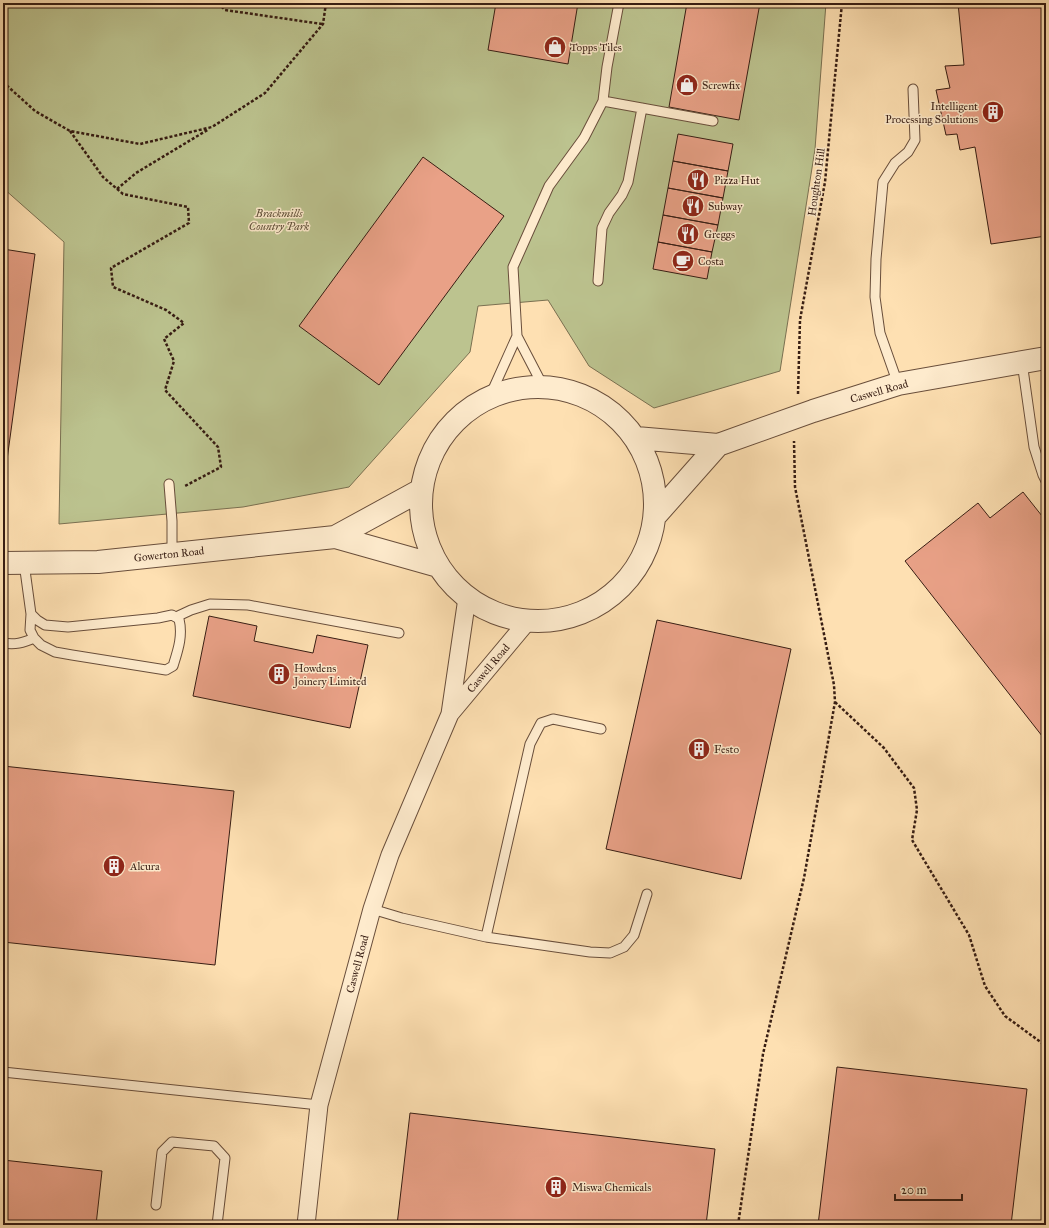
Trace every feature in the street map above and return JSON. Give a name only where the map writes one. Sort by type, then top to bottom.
[{"type":"street","name":"Caswell Road","points":[[636,438],[718,445],[813,411],[898,384],[1046,358]]},
{"type":"street","points":[[543,386],[579,393],[611,411],[636,438],[653,475],[656,515],[647,551],[627,582],[598,606],[564,620],[527,622],[495,614],[467,598],[450,584],[438,566],[423,529],[421,490],[433,451],[457,419],[490,396],[516,388],[543,386]]},
{"type":"street","name":"Caswell Road","points":[[656,515],[718,445]]},
{"type":"street","name":"Gowerton Road","points":[[335,537],[421,490]]},
{"type":"street","name":"Gowerton Road","points":[[13,563],[98,562],[335,537],[438,566]]},
{"type":"street","name":"Caswell Road","points":[[306,1225],[320,1105],[372,909],[390,855],[450,714],[467,598]]},
{"type":"street","name":"Caswell Road","points":[[450,714],[527,622]]},
{"type":"lane","points":[[543,386],[517,336],[514,267],[548,186],[584,138],[603,102],[607,67],[619,3]]},
{"type":"lane","points":[[898,384],[880,334],[875,297],[876,259],[883,182],[895,163],[908,152],[915,140],[913,89]]},
{"type":"lane","points":[[603,102],[713,121]]},
{"type":"lane","points":[[598,281],[602,228],[609,213],[622,195],[628,182],[642,108]]},
{"type":"lane","points":[[490,396],[517,336]]},
{"type":"lane","points":[[1022,362],[1034,447],[1046,481]]},
{"type":"lane","points":[[169,488],[172,521],[172,554]]},
{"type":"lane","points":[[13,563],[31,614],[30,630],[34,638],[41,645],[55,652],[166,670],[173,666],[178,651],[182,630],[179,619],[172,615],[143,620],[68,627],[45,625],[31,614]]},
{"type":"lane","points":[[176,618],[191,610],[210,604],[248,604],[399,632]]},
{"type":"lane","points":[[3,644],[12,645],[23,643],[34,638]]},
{"type":"lane","points":[[486,937],[530,744],[541,723],[553,719],[601,729]]},
{"type":"lane","points":[[372,909],[402,918],[486,937],[590,952],[610,953],[624,947],[634,935],[647,894]]},
{"type":"lane","points":[[3,1072],[320,1105]]},
{"type":"lane","points":[[156,1205],[162,1152],[172,1142],[214,1146],[225,1158],[217,1225]]},
{"type":"path","points":[[218,3],[225,10],[323,24]]},
{"type":"path","points":[[118,189],[136,173],[265,93],[323,24],[326,3]]},
{"type":"path","name":"Houghton Hill","points":[[799,363],[800,320],[825,182],[842,3]]},
{"type":"path","points":[[3,82],[35,111],[70,131],[140,144],[212,127]]},
{"type":"path","points":[[70,131],[103,177],[123,194],[188,207],[189,222],[112,268],[113,287],[166,310],[184,322],[164,339],[174,361],[165,390],[218,447],[221,467],[179,489],[169,488]]},
{"type":"path","points":[[738,1225],[763,1054],[804,878],[835,702],[834,685],[795,487],[794,438]]},
{"type":"path","points":[[835,702],[884,748],[914,788],[917,810],[912,840],[970,935],[985,986],[1005,1016],[1046,1046]]},
{"type":"green space","name":"Brackmills Country Park","points":[[3,3],[826,3],[815,149],[780,371],[654,408],[589,366],[548,300],[478,306],[470,352],[349,487],[243,507],[59,524],[64,242],[3,188]]},
{"type":"building","points":[[496,3],[578,3],[568,64],[488,50]]},
{"type":"building","points":[[687,3],[760,3],[739,120],[669,107]]},
{"type":"building","name":"Intelligent Processing Solutions","points":[[958,3],[1046,3],[1046,236],[991,244],[975,147],[960,150],[957,134],[946,135],[936,90],[950,88],[945,66],[964,65]]},
{"type":"building","points":[[678,134],[733,144],[728,171],[673,161]]},
{"type":"building","points":[[423,157],[504,216],[379,385],[299,326]]},
{"type":"building","name":"Pizza Hut","points":[[673,161],[728,171],[723,198],[668,188]]},
{"type":"building","name":"Subway","points":[[668,188],[723,198],[718,225],[663,215]]},
{"type":"building","name":"Greggs","points":[[663,215],[718,225],[712,252],[658,242]]},
{"type":"building","name":"Costa","points":[[658,242],[712,252],[707,279],[653,269]]},
{"type":"building","points":[[3,249],[35,254],[4,482],[3,482]]},
{"type":"building","points":[[1023,492],[1046,521],[1046,741],[905,561],[978,503],[990,518]]},
{"type":"building","name":"Howdens Joinery Limited","points":[[209,616],[257,626],[254,641],[313,653],[317,635],[368,645],[350,728],[193,696]]},
{"type":"building","name":"Festo","points":[[657,620],[791,649],[741,879],[606,849]]},
{"type":"building","name":"Alcura","points":[[3,766],[234,791],[215,965],[3,942]]},
{"type":"building","points":[[837,1067],[1027,1089],[1011,1225],[818,1225]]},
{"type":"building","name":"Miswa Chemicals","points":[[410,1113],[715,1149],[706,1225],[397,1225]]},
{"type":"building","points":[[3,1160],[102,1171],[96,1225],[52,1225],[3,1220]]},
{"type":"place","name":"Topps Tiles","points":[[555,47]]},
{"type":"place","name":"Screwfix","points":[[687,85]]},
{"type":"place","name":"Intelligent Processing Solutions","points":[[993,112]]},
{"type":"place","name":"Pizza Hut","points":[[698,180]]},
{"type":"place","name":"Subway","points":[[693,206]]},
{"type":"place","name":"Greggs","points":[[688,234]]},
{"type":"place","name":"Costa","points":[[683,261]]},
{"type":"place","name":"Howdens Joinery Limited","points":[[279,674]]},
{"type":"place","name":"Festo","points":[[699,749]]},
{"type":"place","name":"Alcura","points":[[114,866]]},
{"type":"place","name":"Miswa Chemicals","points":[[556,1187]]}]
